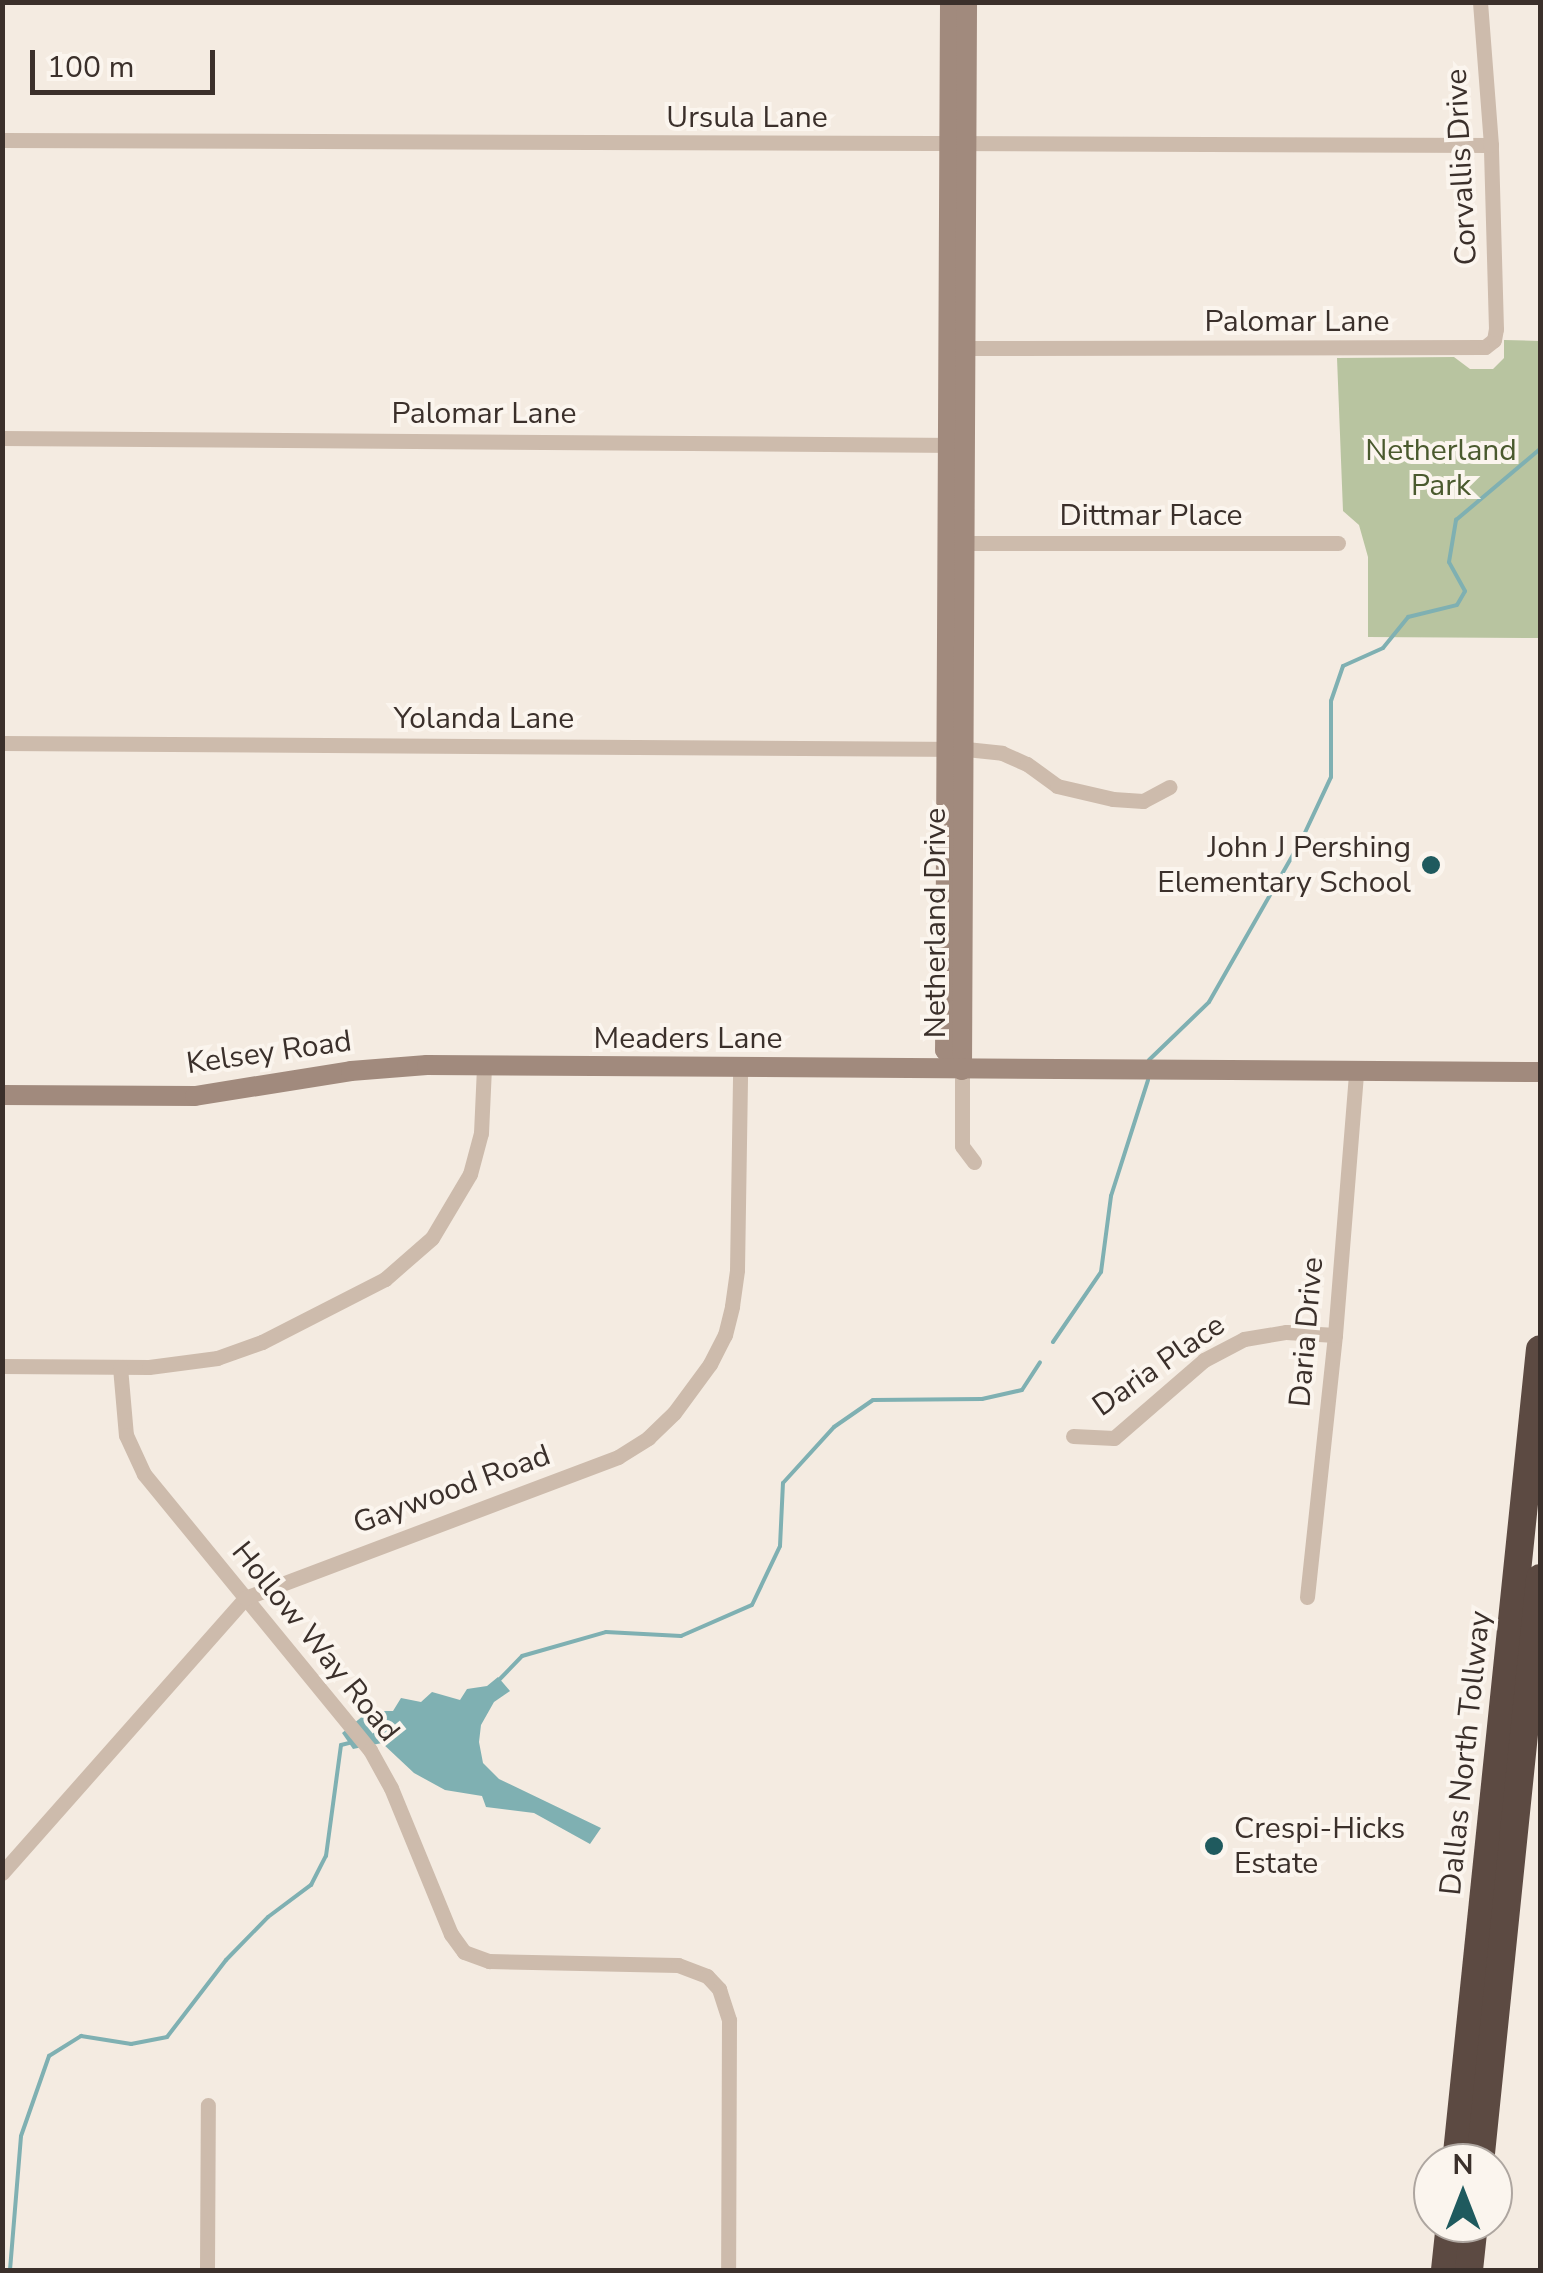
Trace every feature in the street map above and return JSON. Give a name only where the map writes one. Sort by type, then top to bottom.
[{"type":"highway","name":"Dallas North Tollway","points":[[1458,2143],[1540,1349]]},
{"type":"highway","name":"Dallas North Tollway","points":[[1482,2143],[1540,1578]]},
{"type":"highway","points":[[1446,2270],[1448,2243]]},
{"type":"highway","points":[[1469,2270],[1472,2243]]},
{"type":"street","name":"Netherland Drive","points":[[950,2],[958,146]]},
{"type":"street","name":"Netherland Drive","points":[[962,1070],[956,444],[958,146],[967,2]]},
{"type":"street","name":"Corvallis Drive","points":[[1480,2],[1491,145],[1496,330]]},
{"type":"street","name":"Ursula Lane","points":[[2,140],[1491,145]]},
{"type":"street","name":"Netherland Drive","points":[[956,749],[964,543],[956,444],[966,348],[957,296]]},
{"type":"street","name":"Palomar Lane","points":[[966,348],[1475,350],[1494,340],[1496,330]]},
{"type":"street","name":"Palomar Lane","points":[[2,438],[956,444]]},
{"type":"street","name":"Dittmar Place","points":[[964,543],[1338,544]]},
{"type":"street","name":"Yolanda Lane","points":[[2,743],[956,749],[1002,753],[1027,764],[1042,779],[1057,786],[1112,799],[1143,801],[1168,786]]},
{"type":"street","name":"Meaders Lane","points":[[484,1066],[1540,1072]]},
{"type":"street","points":[[2,1366],[186,1364],[240,1351],[352,1298],[411,1260],[446,1220],[470,1174],[481,1134],[484,1066]]},
{"type":"street","name":"Kelsey Road","points":[[2,1095],[195,1096],[364,1069],[484,1066]]},
{"type":"street","name":"Gaywood Road","points":[[2,1873],[245,1598],[618,1457],[648,1438],[674,1413],[710,1364],[725,1335],[732,1306],[737,1270],[740,1069]]},
{"type":"street","points":[[962,1070],[962,1146],[974,1162]]},
{"type":"street","name":"Daria Drive","points":[[1307,1597],[1335,1335],[1356,1072]]},
{"type":"street","name":"Daria Place","points":[[1073,1436],[1114,1438],[1204,1360],[1244,1339],[1286,1332],[1335,1335]]},
{"type":"street","name":"Hollow Way Road","points":[[120,1367],[122,1414],[135,1459],[155,1490],[370,1750],[392,1788],[451,1934],[464,1952],[489,1961],[678,1965],[708,1976],[719,1989],[728,2020],[728,2270]]},
{"type":"street","points":[[207,2270],[208,2106]]},
{"type":"green space","name":"Netherland Park","points":[[1504,340],[1540,341],[1540,638],[1368,637],[1368,557],[1359,525],[1343,511],[1337,358],[1454,357],[1470,369],[1493,369],[1504,358]]},
{"type":"water","points":[[498,1677],[510,1691],[494,1702],[481,1725],[483,1763],[499,1779],[601,1828],[590,1844],[534,1813],[486,1807],[482,1796],[445,1790],[414,1773],[382,1743],[353,1749],[342,1733],[369,1711],[393,1711],[401,1698],[421,1702],[432,1692],[460,1700],[467,1689],[487,1686]]},
{"type":"waterway","points":[[1149,1060],[1209,1002],[1302,839],[1331,777],[1331,701],[1343,666],[1383,648],[1408,617],[1457,605],[1465,591],[1449,562],[1456,520],[1540,449]]},
{"type":"waterway","points":[[1053,1342],[1101,1272],[1111,1196],[1148,1080]]},
{"type":"waterway","points":[[497,1682],[522,1656],[606,1632],[681,1636],[752,1605],[780,1546],[783,1483],[834,1427],[873,1400],[982,1399],[1022,1390],[1040,1362]]},
{"type":"waterway","points":[[10,2270],[21,2136],[49,2056],[81,2036],[131,2044],[167,2037],[226,1960],[268,1917],[311,1885],[326,1856],[341,1745],[353,1742]]},
{"type":"place","name":"John J Pershing Elementary School","points":[[1431,865]]},
{"type":"place","name":"Crespi-Hicks Estate","points":[[1214,1846]]}]
